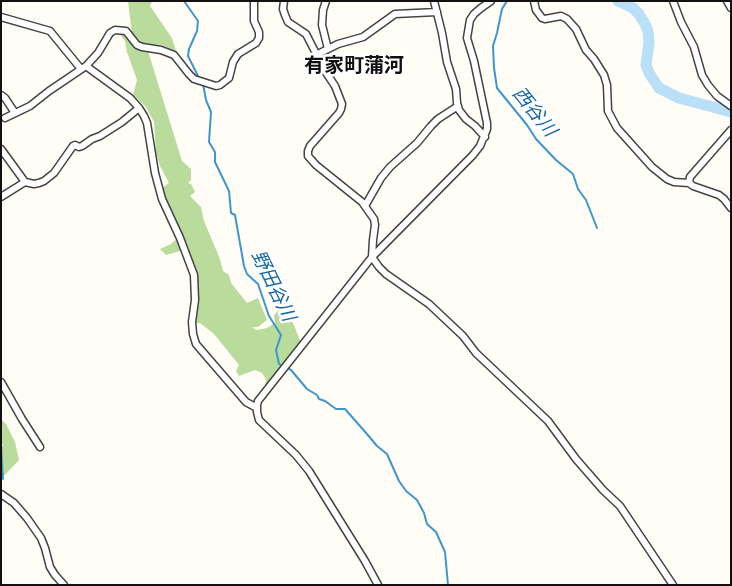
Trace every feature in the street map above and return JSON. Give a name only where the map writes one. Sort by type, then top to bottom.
[{"type":"street","points":[[5,118],[30,106],[84,68],[98,53],[110,33],[115,30],[126,32],[137,45],[174,55],[189,74],[198,81],[216,86],[220,85],[230,78],[235,57],[258,41],[260,36],[254,21],[254,1]]},
{"type":"street","points":[[284,1],[283,9],[288,22],[306,34],[335,86],[342,104],[342,109],[339,113],[310,146],[308,156],[365,206],[374,219],[376,224],[372,257],[386,274],[429,304],[463,336],[476,353],[548,420],[576,459],[597,484],[620,506],[673,585]]},
{"type":"street","points":[[326,1],[322,25],[328,49]]},
{"type":"street","points":[[434,1],[447,62],[456,89],[458,106],[462,115],[485,137]]},
{"type":"street","points":[[378,585],[309,471],[296,454],[262,423],[258,417],[258,401],[372,257],[480,146],[485,137],[487,123],[474,61],[467,38],[470,20],[481,8],[491,1]]},
{"type":"street","points":[[534,1],[536,10],[542,18],[561,16],[567,19],[576,29],[586,50],[604,74],[607,86],[608,111],[617,128],[652,167],[674,182],[689,183],[719,195],[731,208]]},
{"type":"street","points":[[673,1],[694,47],[702,75],[718,96],[731,106]]},
{"type":"street","points":[[727,1],[731,8]]},
{"type":"street","points":[[316,55],[338,44],[363,38],[394,14],[437,12]]},
{"type":"street","points":[[1,17],[50,31],[84,68],[130,98],[139,108],[147,123],[155,173],[162,199],[194,275],[195,300],[192,322],[196,344],[246,402],[257,408]]},
{"type":"street","points":[[1,95],[15,113]]},
{"type":"street","points":[[365,206],[390,166],[417,143],[438,119],[458,106]]},
{"type":"street","points":[[1,149],[25,182],[34,184],[54,173],[74,145],[82,146],[100,136],[118,125],[139,108]]},
{"type":"street","points":[[689,183],[690,177],[731,130]]},
{"type":"street","points":[[1,198],[25,182]]},
{"type":"street","points":[[1,382],[40,447]]},
{"type":"street","points":[[1,494],[14,503],[41,538],[50,567],[64,585]]},
{"type":"green space","points":[[128,1],[152,1],[150,6],[172,38],[176,51],[162,45],[149,44],[148,51],[182,161],[191,169],[191,180],[188,183],[191,184],[195,192],[190,196],[201,207],[204,221],[223,271],[229,275],[231,283],[247,303],[258,298],[267,320],[258,327],[252,327],[256,330],[267,328],[275,323],[274,315],[278,311],[282,295],[301,343],[265,387],[266,379],[262,373],[255,370],[239,376],[236,371],[239,365],[214,334],[200,323],[194,323],[198,298],[195,274],[187,249],[166,255],[160,249],[171,244],[181,235],[166,202],[162,188],[169,183],[156,153],[154,122],[146,107],[133,95],[137,80],[125,41],[118,32],[126,35],[132,34]]},
{"type":"green space","points":[[1,419],[6,424],[15,442],[19,460],[1,479],[1,448],[3,445],[1,442]]},
{"type":"waterway","name":"野田谷川","points":[[184,1],[198,21],[197,31],[188,56],[199,78]]},
{"type":"waterway","name":"西谷川","points":[[507,1],[502,9],[493,46],[497,88],[536,139],[556,160],[573,174],[578,189],[586,200],[597,228]]},
{"type":"waterway","points":[[618,1],[633,8],[645,24],[649,43],[646,65],[659,88],[679,98],[731,112]]},
{"type":"waterway","name":"野田谷川","points":[[203,84],[206,100],[211,112],[209,142],[215,152],[215,162],[229,191],[231,213],[235,215],[244,266],[247,274],[258,284],[269,316],[281,335],[276,350],[279,364],[282,366]]},
{"type":"waterway","name":"野田谷川","points":[[287,368],[319,399],[336,409],[345,409],[377,446],[387,454],[399,481],[406,491],[417,500],[427,524],[436,532],[445,552],[448,585]]},
{"type":"waterway","points":[[1,446],[3,479]]},
{"type":"district","name":"有家町蒲河","points":[[354,66]]}]
